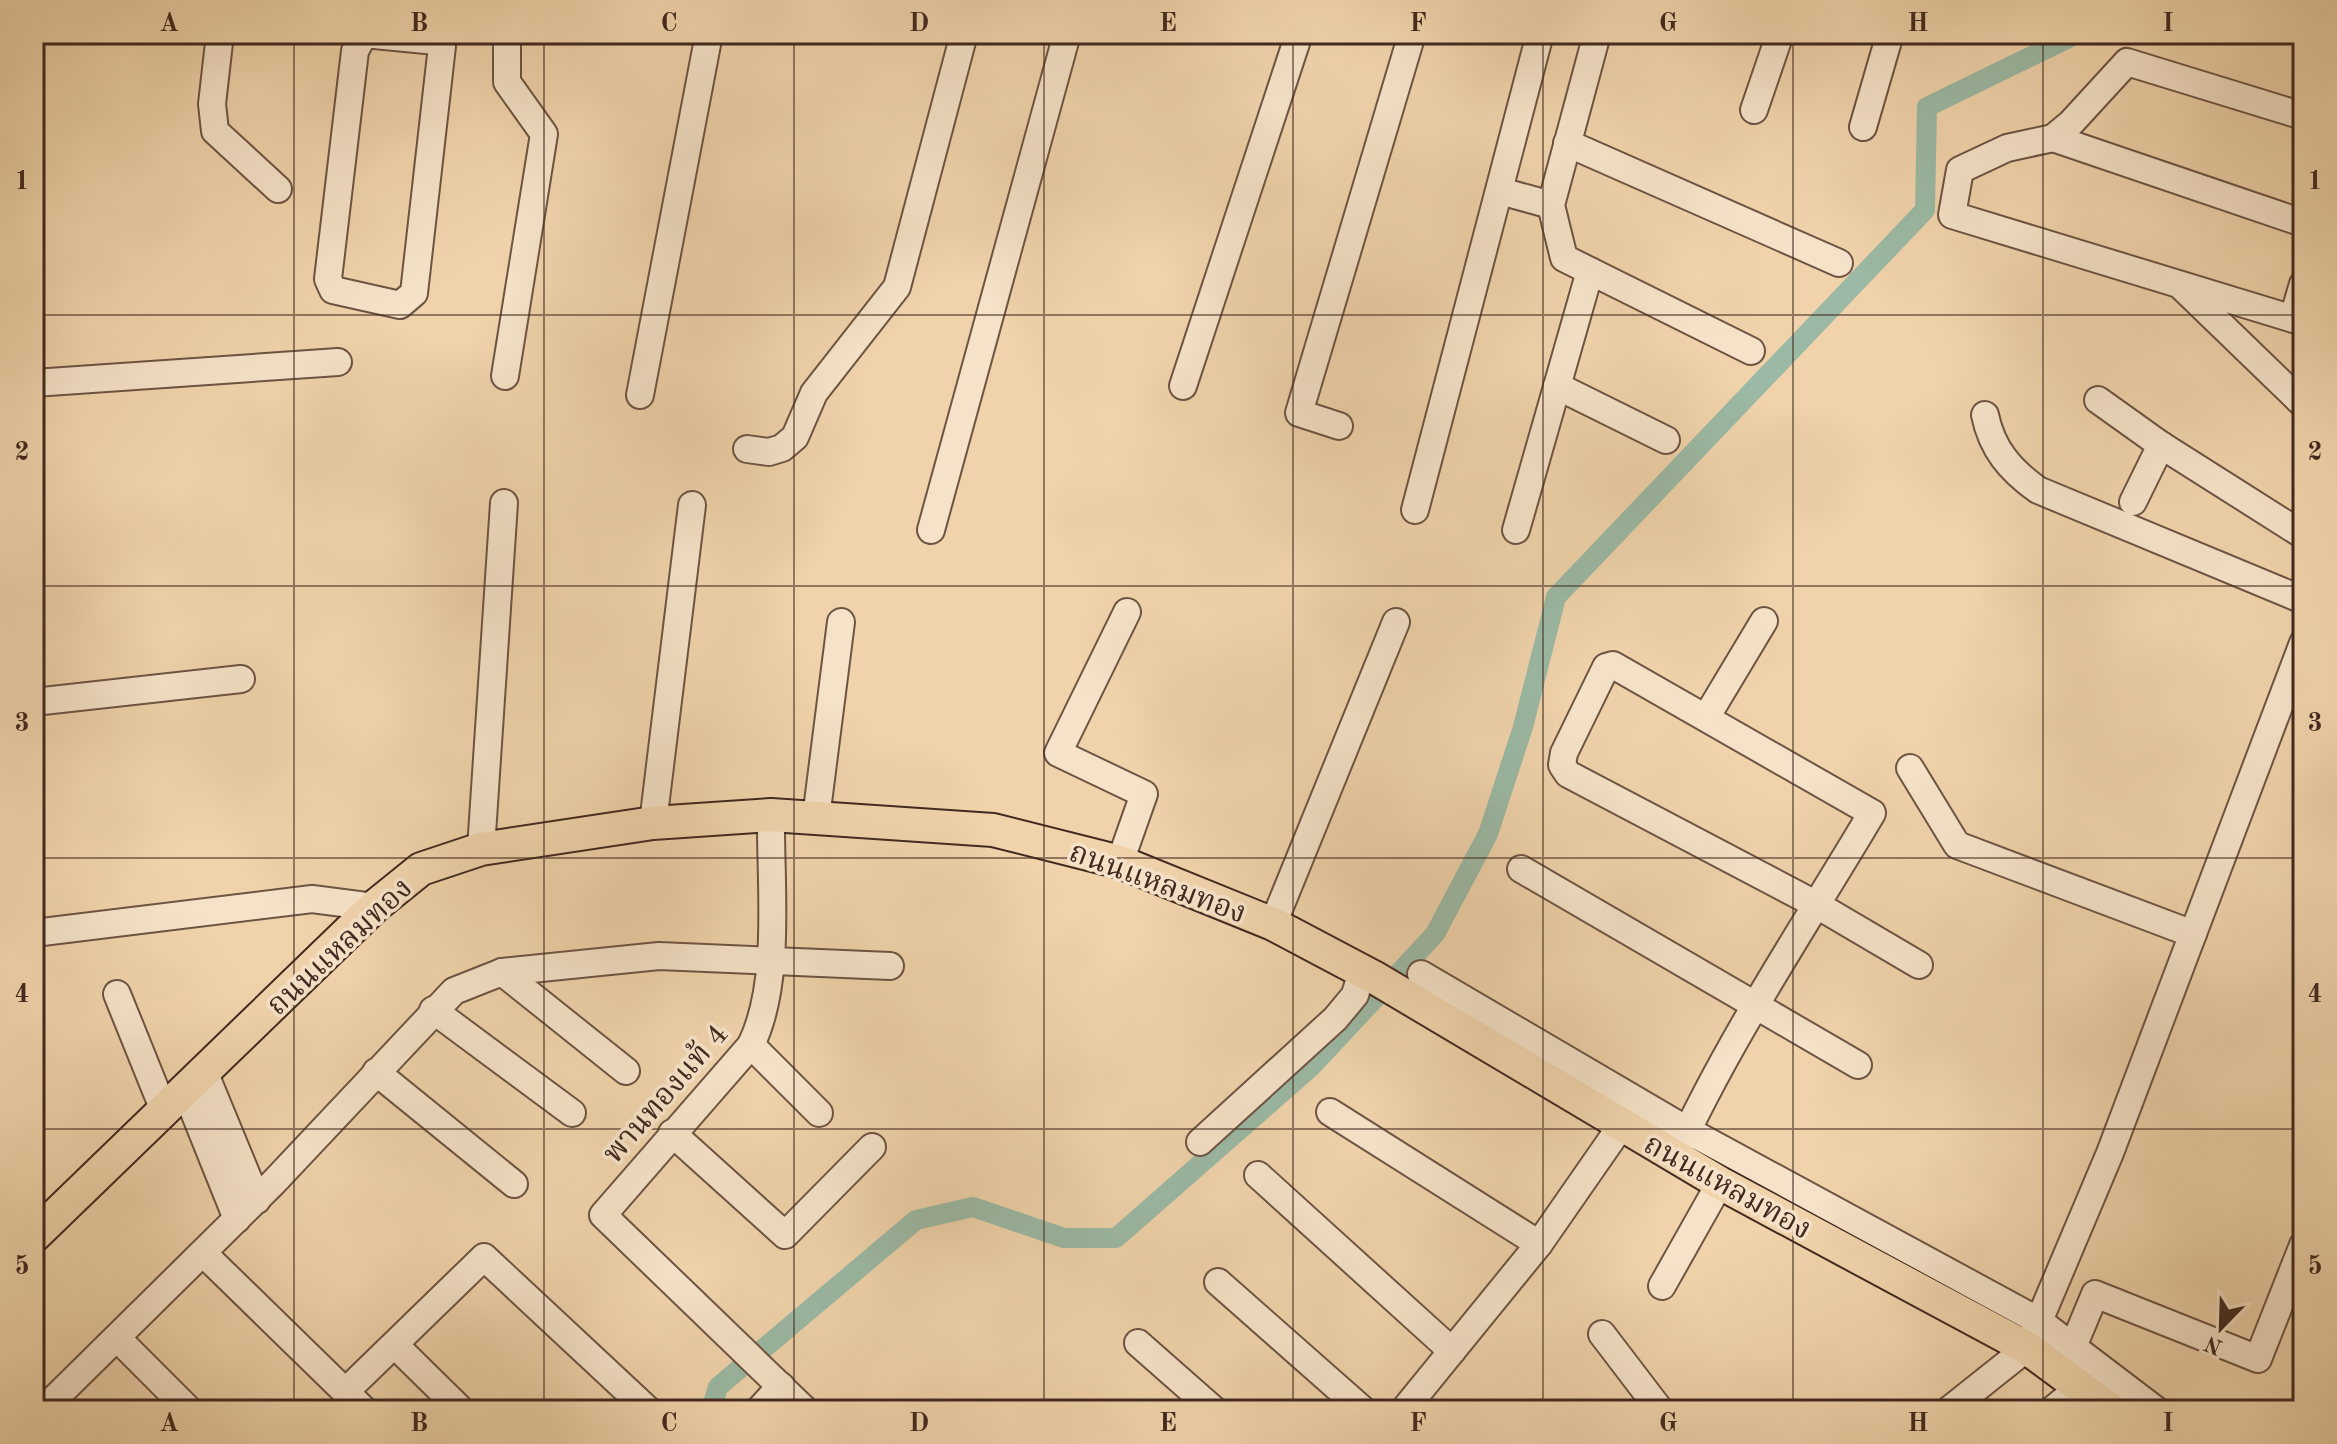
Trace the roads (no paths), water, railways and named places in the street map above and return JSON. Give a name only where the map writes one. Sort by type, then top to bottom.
[{"type":"main road","name":"ถนนแหลมทอง","points":[[34,1236],[374,907],[421,869],[481,849],[653,823],[771,815],[993,830],[1120,862],[1273,924],[1369,975],[1416,987],[1621,1126],[1681,1143],[1720,1183],[2033,1335],[2080,1387],[2111,1410]]},
{"type":"street","points":[[220,34],[212,104],[215,131],[278,189]]},
{"type":"street","points":[[364,34],[451,40],[414,293],[400,305],[344,295],[333,290],[328,279],[357,42],[364,34]]},
{"type":"street","points":[[505,376],[544,134],[507,82],[507,34]]},
{"type":"street","points":[[640,395],[709,34]]},
{"type":"street","points":[[747,449],[769,452],[782,448],[795,437],[814,393],[897,287],[964,34]]},
{"type":"street","points":[[931,530],[1067,34]]},
{"type":"street","points":[[1183,386],[1299,34]]},
{"type":"street","points":[[1339,426],[1299,413],[1412,34]]},
{"type":"street","points":[[1415,510],[1540,34]]},
{"type":"street","points":[[1597,34],[1551,205],[1564,258],[1751,351]]},
{"type":"street","points":[[1754,110],[1780,34]]},
{"type":"street","points":[[1863,127],[1890,34]]},
{"type":"street","points":[[2053,138],[2127,62],[2303,116]]},
{"type":"street","points":[[2303,223],[2053,138],[2007,148],[1960,170],[1952,215],[2298,320],[2303,284]]},
{"type":"street","points":[[1567,143],[1839,263]]},
{"type":"street","points":[[1500,191],[1551,205]]},
{"type":"street","points":[[1516,530],[1590,271]]},
{"type":"street","points":[[2179,284],[2303,404]]},
{"type":"street","points":[[34,383],[338,362]]},
{"type":"street","points":[[1557,386],[1666,440]]},
{"type":"street","points":[[2098,400],[2161,445],[2303,535]]},
{"type":"street","points":[[1985,415],[1990,438],[2005,461],[2038,490],[2303,600]]},
{"type":"street","points":[[2133,502],[2161,445]]},
{"type":"street","points":[[481,849],[504,503]]},
{"type":"street","points":[[653,823],[692,505]]},
{"type":"street","points":[[1120,862],[1144,794],[1058,753],[1127,612]]},
{"type":"street","points":[[1707,716],[1764,621]]},
{"type":"street","points":[[816,818],[841,622]]},
{"type":"street","points":[[1273,924],[1396,622]]},
{"type":"street","points":[[1949,1410],[2033,1335],[2110,1153],[2303,643]]},
{"type":"street","points":[[1681,1143],[1758,1005],[1817,905],[1872,813],[1707,716],[1613,665],[1606,667],[1564,753],[1562,765],[1568,774],[1817,905],[1919,965]]},
{"type":"street","points":[[34,702],[241,679]]},
{"type":"street","points":[[1910,768],[1957,845],[2193,934]]},
{"type":"street","name":"พานทองแท้ 4","points":[[771,815],[769,960],[765,1005],[751,1045],[603,1215],[773,1378]]},
{"type":"street","points":[[1521,869],[1858,1065]]},
{"type":"street","points":[[34,933],[312,899],[374,907]]},
{"type":"street","points":[[43,1410],[257,1200],[454,991],[502,972],[659,956],[890,966]]},
{"type":"street","points":[[502,972],[626,1071]]},
{"type":"street","points":[[1200,1142],[1335,1019],[1369,975]]},
{"type":"street","points":[[1416,987],[1681,1143],[2033,1335],[2073,1347],[2156,1410]]},
{"type":"street","points":[[117,994],[257,1200]]},
{"type":"street","points":[[433,1010],[572,1113]]},
{"type":"street","points":[[751,1045],[819,1113]]},
{"type":"street","points":[[376,1072],[514,1184]]},
{"type":"street","points":[[185,1093],[237,1219]]},
{"type":"street","points":[[1330,1112],[1539,1244]]},
{"type":"street","points":[[1404,1410],[1539,1244],[1621,1126]]},
{"type":"street","points":[[672,1133],[785,1235],[872,1147]]},
{"type":"street","points":[[1258,1175],[1452,1351]]},
{"type":"street","points":[[1662,1286],[1720,1183]]},
{"type":"street","points":[[2073,1347],[2095,1294],[2258,1359],[2303,1245]]},
{"type":"street","points":[[203,1253],[355,1401],[395,1345],[484,1257],[648,1410]]},
{"type":"street","points":[[1218,1282],[1363,1410]]},
{"type":"street","points":[[1602,1334],[1660,1410]]},
{"type":"street","points":[[117,1338],[189,1410]]},
{"type":"street","points":[[1138,1343],[1214,1410]]},
{"type":"street","points":[[395,1345],[461,1410]]},
{"type":"street","points":[[759,1410],[773,1378],[805,1410]]},
{"type":"street","points":[[2052,1410],[2080,1387]]},
{"type":"waterway","points":[[711,1410],[718,1387],[916,1220],[973,1207],[1064,1238],[1116,1238],[1312,1066],[1435,934],[1488,834],[1523,727],[1556,597],[1925,210],[1927,107],[2077,34]]}]
